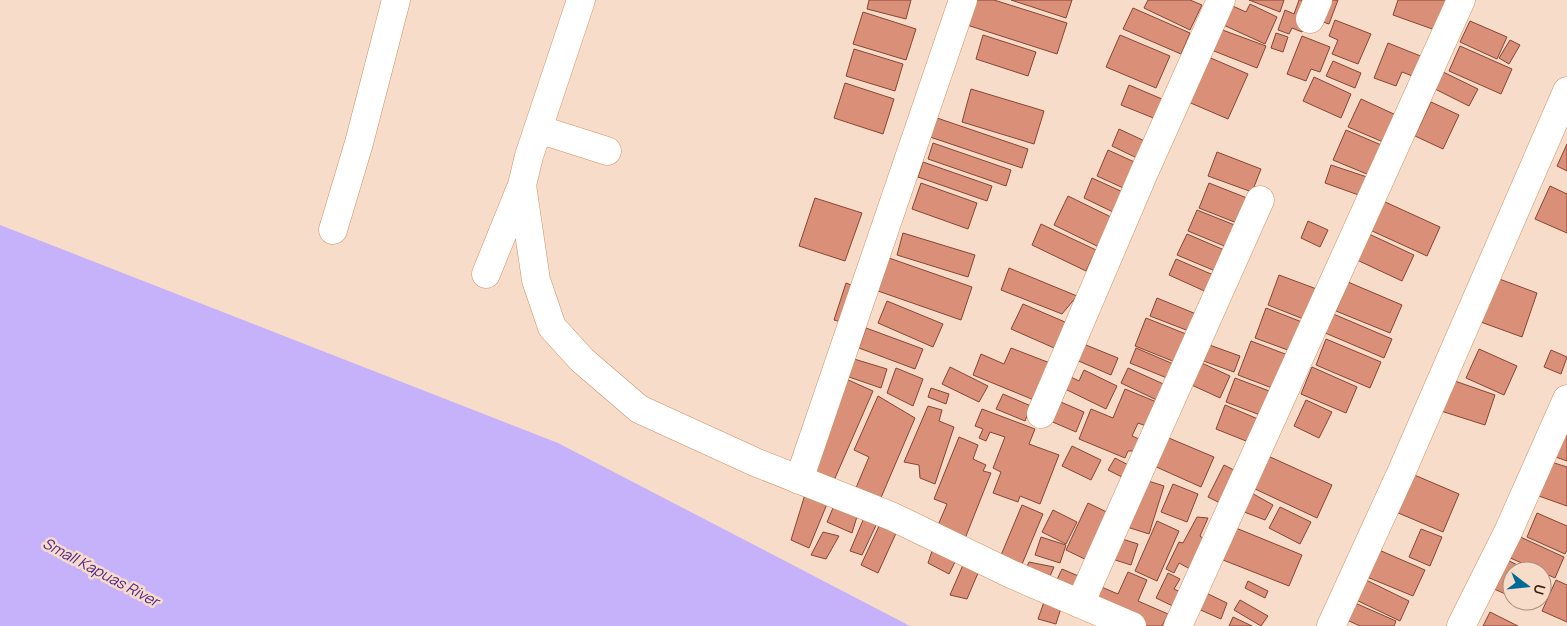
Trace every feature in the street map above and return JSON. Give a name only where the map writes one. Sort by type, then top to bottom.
[{"type":"street","points":[[333,230],[396,0]]},
{"type":"street","points":[[486,274],[522,184],[538,129],[581,0]]},
{"type":"street","points":[[799,480],[963,0]]},
{"type":"street","points":[[1041,414],[1139,184],[1221,0]]},
{"type":"street","points":[[1178,626],[1461,0]]},
{"type":"street","points":[[1330,626],[1401,473],[1567,91]]},
{"type":"street","points":[[538,129],[607,151]]},
{"type":"street","points":[[522,184],[536,280],[552,327],[582,360],[640,409],[755,462],[891,516],[1011,574],[1132,626]]},
{"type":"street","points":[[1080,604],[1260,200]]},
{"type":"street","points":[[1461,626],[1508,532],[1567,399]]},
{"type":"water","name":"Small Kapuas River","points":[[0,225],[558,443],[910,626],[0,626]]},
{"type":"building","points":[[869,0],[911,0],[906,19],[867,9]]},
{"type":"building","points":[[975,0],[994,0],[1067,23],[1057,54],[967,25]]},
{"type":"building","points":[[1011,0],[1072,0],[1066,18]]},
{"type":"building","points":[[1148,0],[1190,0],[1202,5],[1190,30],[1144,8]]},
{"type":"building","points":[[1249,0],[1284,0],[1280,12]]},
{"type":"building","points":[[1299,0],[1314,0],[1302,32],[1292,28],[1289,34],[1278,30],[1285,10],[1294,14]]},
{"type":"building","points":[[1321,0],[1338,0],[1329,24],[1314,19]]},
{"type":"building","points":[[1398,0],[1449,0],[1438,31],[1393,15]]},
{"type":"building","points":[[1226,3],[1246,12],[1250,4],[1277,17],[1265,44],[1217,22]]},
{"type":"building","points":[[1133,8],[1190,33],[1181,54],[1123,29]]},
{"type":"building","points":[[863,12],[916,29],[906,60],[853,44]]},
{"type":"building","points":[[1335,20],[1371,34],[1358,64],[1332,54],[1338,40],[1329,36]]},
{"type":"building","points":[[1470,21],[1507,37],[1497,59],[1460,42]]},
{"type":"building","points":[[1217,28],[1266,46],[1257,68],[1209,49]]},
{"type":"building","points":[[1276,33],[1288,37],[1283,52],[1271,48]]},
{"type":"building","points":[[983,35],[1036,52],[1028,76],[976,59]]},
{"type":"building","points":[[1120,35],[1170,56],[1156,88],[1106,67]]},
{"type":"building","points":[[1302,36],[1330,47],[1320,72],[1311,69],[1306,81],[1287,74]]},
{"type":"building","points":[[1510,40],[1520,45],[1509,64],[1499,58]]},
{"type":"building","points":[[1388,43],[1423,57],[1415,77],[1402,72],[1396,86],[1374,78]]},
{"type":"building","points":[[1460,46],[1512,69],[1501,94],[1449,71]]},
{"type":"building","points":[[854,49],[903,64],[895,91],[846,76]]},
{"type":"building","points":[[1206,56],[1248,74],[1228,119],[1186,101]]},
{"type":"building","points":[[1333,61],[1361,73],[1355,88],[1326,76]]},
{"type":"building","points":[[1439,70],[1478,89],[1469,106],[1431,87]]},
{"type":"building","points":[[1314,77],[1351,94],[1341,118],[1303,101]]},
{"type":"building","points":[[845,83],[894,99],[883,134],[834,118]]},
{"type":"building","points":[[1129,85],[1169,102],[1161,121],[1121,105]]},
{"type":"building","points":[[971,89],[1044,111],[1034,144],[962,122]]},
{"type":"building","points":[[1361,99],[1396,115],[1383,142],[1348,127]]},
{"type":"building","points":[[1431,102],[1459,115],[1443,149],[1415,136]]},
{"type":"building","points":[[937,118],[1028,149],[1022,168],[930,137]]},
{"type":"building","points":[[1119,129],[1151,144],[1143,161],[1112,146]]},
{"type":"building","points":[[1346,130],[1386,147],[1374,177],[1333,160]]},
{"type":"building","points":[[933,143],[1011,170],[1006,186],[928,159]]},
{"type":"building","points":[[1567,144],[1567,171],[1557,166]]},
{"type":"building","points":[[1108,150],[1141,165],[1130,191],[1097,176]]},
{"type":"building","points":[[1217,152],[1261,169],[1252,192],[1208,176]]},
{"type":"building","points":[[923,162],[992,186],[987,201],[918,177]]},
{"type":"building","points":[[1331,165],[1373,179],[1367,198],[1325,183]]},
{"type":"building","points":[[1092,178],[1125,193],[1115,213],[1084,198]]},
{"type":"building","points":[[921,183],[977,203],[968,229],[912,209]]},
{"type":"building","points":[[1209,183],[1252,200],[1242,225],[1199,208]]},
{"type":"building","points":[[1550,186],[1567,194],[1567,233],[1535,219]]},
{"type":"building","points":[[1068,196],[1113,218],[1099,247],[1054,225]]},
{"type":"building","points":[[815,198],[862,213],[845,261],[799,246]]},
{"type":"building","points":[[1383,201],[1440,227],[1427,256],[1370,230]]},
{"type":"building","points":[[1197,210],[1242,228],[1234,250],[1188,231]]},
{"type":"building","points":[[1308,221],[1328,230],[1320,247],[1301,238]]},
{"type":"building","points":[[1041,224],[1096,250],[1086,271],[1032,245]]},
{"type":"building","points":[[903,233],[975,255],[968,277],[897,255]]},
{"type":"building","points":[[1187,234],[1229,252],[1220,273],[1177,255]]},
{"type":"building","points":[[1369,234],[1414,255],[1402,281],[1357,260]]},
{"type":"building","points":[[889,258],[972,287],[961,320],[878,291]]},
{"type":"building","points":[[1176,259],[1218,277],[1211,294],[1169,275]]},
{"type":"building","points":[[1009,268],[1077,296],[1062,314],[1001,290]]},
{"type":"building","points":[[1279,275],[1322,291],[1311,322],[1268,305]]},
{"type":"building","points":[[1494,277],[1537,293],[1522,337],[1478,321]]},
{"type":"building","points":[[1348,282],[1402,305],[1390,333],[1336,311]]},
{"type":"building","points":[[846,283],[859,288],[848,324],[834,320]]},
{"type":"building","points":[[1157,298],[1201,316],[1194,333],[1150,316]]},
{"type":"building","points":[[887,301],[943,324],[933,347],[878,323]]},
{"type":"building","points":[[1023,304],[1072,325],[1061,351],[1011,329]]},
{"type":"building","points":[[1266,308],[1307,324],[1296,353],[1255,338]]},
{"type":"building","points":[[1331,313],[1392,339],[1384,358],[1323,332]]},
{"type":"building","points":[[1146,318],[1191,336],[1180,364],[1135,346]]},
{"type":"building","points":[[866,328],[923,349],[915,369],[859,348]]},
{"type":"building","points":[[1326,339],[1381,362],[1370,388],[1316,365]]},
{"type":"building","points":[[1251,341],[1293,357],[1280,391],[1238,375]]},
{"type":"building","points":[[1081,343],[1118,358],[1111,375],[1074,359]]},
{"type":"building","points":[[1204,343],[1240,356],[1234,372],[1198,359]]},
{"type":"building","points":[[1011,348],[1050,363],[1034,400],[973,375],[981,354],[1004,364]]},
{"type":"building","points":[[1136,348],[1178,366],[1172,380],[1130,363]]},
{"type":"building","points":[[1479,349],[1517,366],[1504,395],[1466,378]]},
{"type":"building","points":[[1551,350],[1567,357],[1561,374],[1544,367]]},
{"type":"building","points":[[854,359],[887,369],[881,388],[849,377]]},
{"type":"building","points":[[1193,359],[1230,376],[1220,398],[1183,381]]},
{"type":"building","points":[[950,367],[988,386],[979,402],[942,384]]},
{"type":"building","points":[[1312,367],[1357,387],[1346,413],[1301,394]]},
{"type":"building","points":[[896,368],[923,379],[913,406],[887,393]]},
{"type":"building","points":[[1128,368],[1170,387],[1163,403],[1121,383]]},
{"type":"building","points":[[1084,370],[1117,386],[1106,409],[1057,385],[1063,373],[1079,381]]},
{"type":"building","points":[[1235,378],[1277,394],[1268,418],[1226,402]]},
{"type":"building","points":[[846,379],[873,391],[832,485],[810,476]]},
{"type":"building","points":[[1452,380],[1495,395],[1485,425],[1441,411]]},
{"type":"building","points":[[931,388],[949,394],[946,404],[928,397]]},
{"type":"building","points":[[1125,389],[1159,403],[1149,427],[1138,423],[1132,436],[1139,439],[1139,451],[1128,451],[1125,458],[1079,439],[1091,409],[1113,418]]},
{"type":"building","points":[[1003,394],[1031,406],[1025,421],[996,409]]},
{"type":"building","points":[[878,396],[915,418],[877,507],[853,495],[869,457],[854,450]]},
{"type":"building","points":[[1056,400],[1084,412],[1076,432],[1048,420]]},
{"type":"building","points":[[1306,400],[1332,412],[1319,438],[1294,426]]},
{"type":"building","points":[[1225,405],[1265,422],[1256,445],[1216,429]]},
{"type":"building","points":[[928,406],[942,410],[939,421],[954,427],[935,484],[920,478],[919,465],[904,462]]},
{"type":"building","points":[[982,409],[1035,429],[1029,444],[1059,455],[1040,504],[1020,496],[1018,502],[993,493],[1001,472],[993,468],[1005,437],[990,432],[986,441],[979,438],[983,429],[975,426]]},
{"type":"building","points":[[1562,432],[1567,434],[1567,461],[1553,456]]},
{"type":"building","points":[[1164,436],[1214,457],[1201,487],[1152,465]]},
{"type":"building","points":[[959,437],[978,445],[973,459],[986,465],[983,471],[991,473],[964,541],[936,530],[947,504],[934,499]]},
{"type":"building","points":[[1072,446],[1101,460],[1091,480],[1062,466]]},
{"type":"building","points":[[1268,456],[1332,485],[1317,518],[1253,488]]},
{"type":"building","points":[[1115,458],[1136,469],[1130,481],[1108,470]]},
{"type":"building","points":[[1548,461],[1567,467],[1567,506],[1536,495]]},
{"type":"building","points":[[1224,465],[1236,471],[1220,503],[1208,497]]},
{"type":"building","points":[[1412,474],[1459,494],[1443,532],[1396,512]]},
{"type":"building","points":[[1139,478],[1164,486],[1149,534],[1124,526]]},
{"type":"building","points":[[1173,484],[1198,494],[1187,522],[1161,512]]},
{"type":"building","points":[[807,488],[829,499],[809,548],[791,540]]},
{"type":"building","points":[[1248,491],[1273,505],[1265,520],[1239,510]]},
{"type":"building","points":[[836,501],[859,510],[852,533],[827,522]]},
{"type":"building","points":[[1088,503],[1115,516],[1093,563],[1066,550]]},
{"type":"building","points":[[1022,505],[1043,514],[1020,569],[999,560]]},
{"type":"building","points":[[1280,507],[1311,522],[1300,544],[1269,528]]},
{"type":"building","points":[[1053,510],[1077,522],[1066,544],[1042,532]]},
{"type":"building","points":[[866,513],[879,519],[862,555],[850,551]]},
{"type":"building","points":[[1537,513],[1567,526],[1567,550],[1565,554],[1527,537]]},
{"type":"building","points":[[1197,517],[1208,518],[1200,536],[1210,544],[1190,569],[1179,563],[1174,573],[1166,569],[1179,542],[1183,543]]},
{"type":"building","points":[[1157,521],[1179,531],[1157,581],[1135,571]]},
{"type":"building","points":[[880,524],[897,531],[878,573],[861,565]]},
{"type":"building","points":[[1231,526],[1302,555],[1289,586],[1218,558]]},
{"type":"building","points":[[1421,529],[1442,537],[1430,566],[1409,557]]},
{"type":"building","points":[[823,532],[839,536],[826,559],[811,555]]},
{"type":"building","points":[[1516,535],[1564,557],[1555,578],[1552,577],[1552,561],[1517,561],[1506,556]]},
{"type":"building","points":[[1041,537],[1066,545],[1060,563],[1035,555]]},
{"type":"building","points":[[1119,538],[1138,544],[1131,565],[1112,559]]},
{"type":"building","points":[[935,542],[958,556],[949,574],[928,563]]},
{"type":"building","points":[[1379,550],[1425,570],[1413,596],[1367,577]]},
{"type":"building","points":[[966,558],[981,566],[967,599],[950,595]]},
{"type":"building","points":[[1029,562],[1054,567],[1047,583],[1024,573]]},
{"type":"building","points":[[1502,566],[1502,592],[1492,588]]},
{"type":"building","points":[[1062,569],[1083,578],[1076,596],[1054,586]]},
{"type":"building","points":[[1128,572],[1147,580],[1138,601],[1168,614],[1162,626],[1145,626],[1085,600],[1092,583],[1118,594]]},
{"type":"building","points":[[1168,573],[1180,579],[1174,589],[1187,595],[1181,610],[1156,598]]},
{"type":"building","points":[[1362,578],[1409,601],[1400,621],[1352,598]]},
{"type":"building","points":[[1556,580],[1567,585],[1567,622],[1542,611],[1552,611],[1552,589]]},
{"type":"building","points":[[1248,581],[1268,591],[1265,598],[1245,588]]},
{"type":"building","points":[[1202,591],[1227,603],[1221,619],[1196,608]]},
{"type":"building","points":[[1240,600],[1268,616],[1261,626],[1234,610]]},
{"type":"building","points":[[1044,602],[1062,605],[1056,624],[1038,619]]},
{"type":"building","points":[[1355,603],[1396,621],[1394,626],[1360,626],[1347,620]]},
{"type":"building","points":[[1490,612],[1518,626],[1483,626]]},
{"type":"building","points":[[1233,617],[1252,626],[1229,626]]}]
